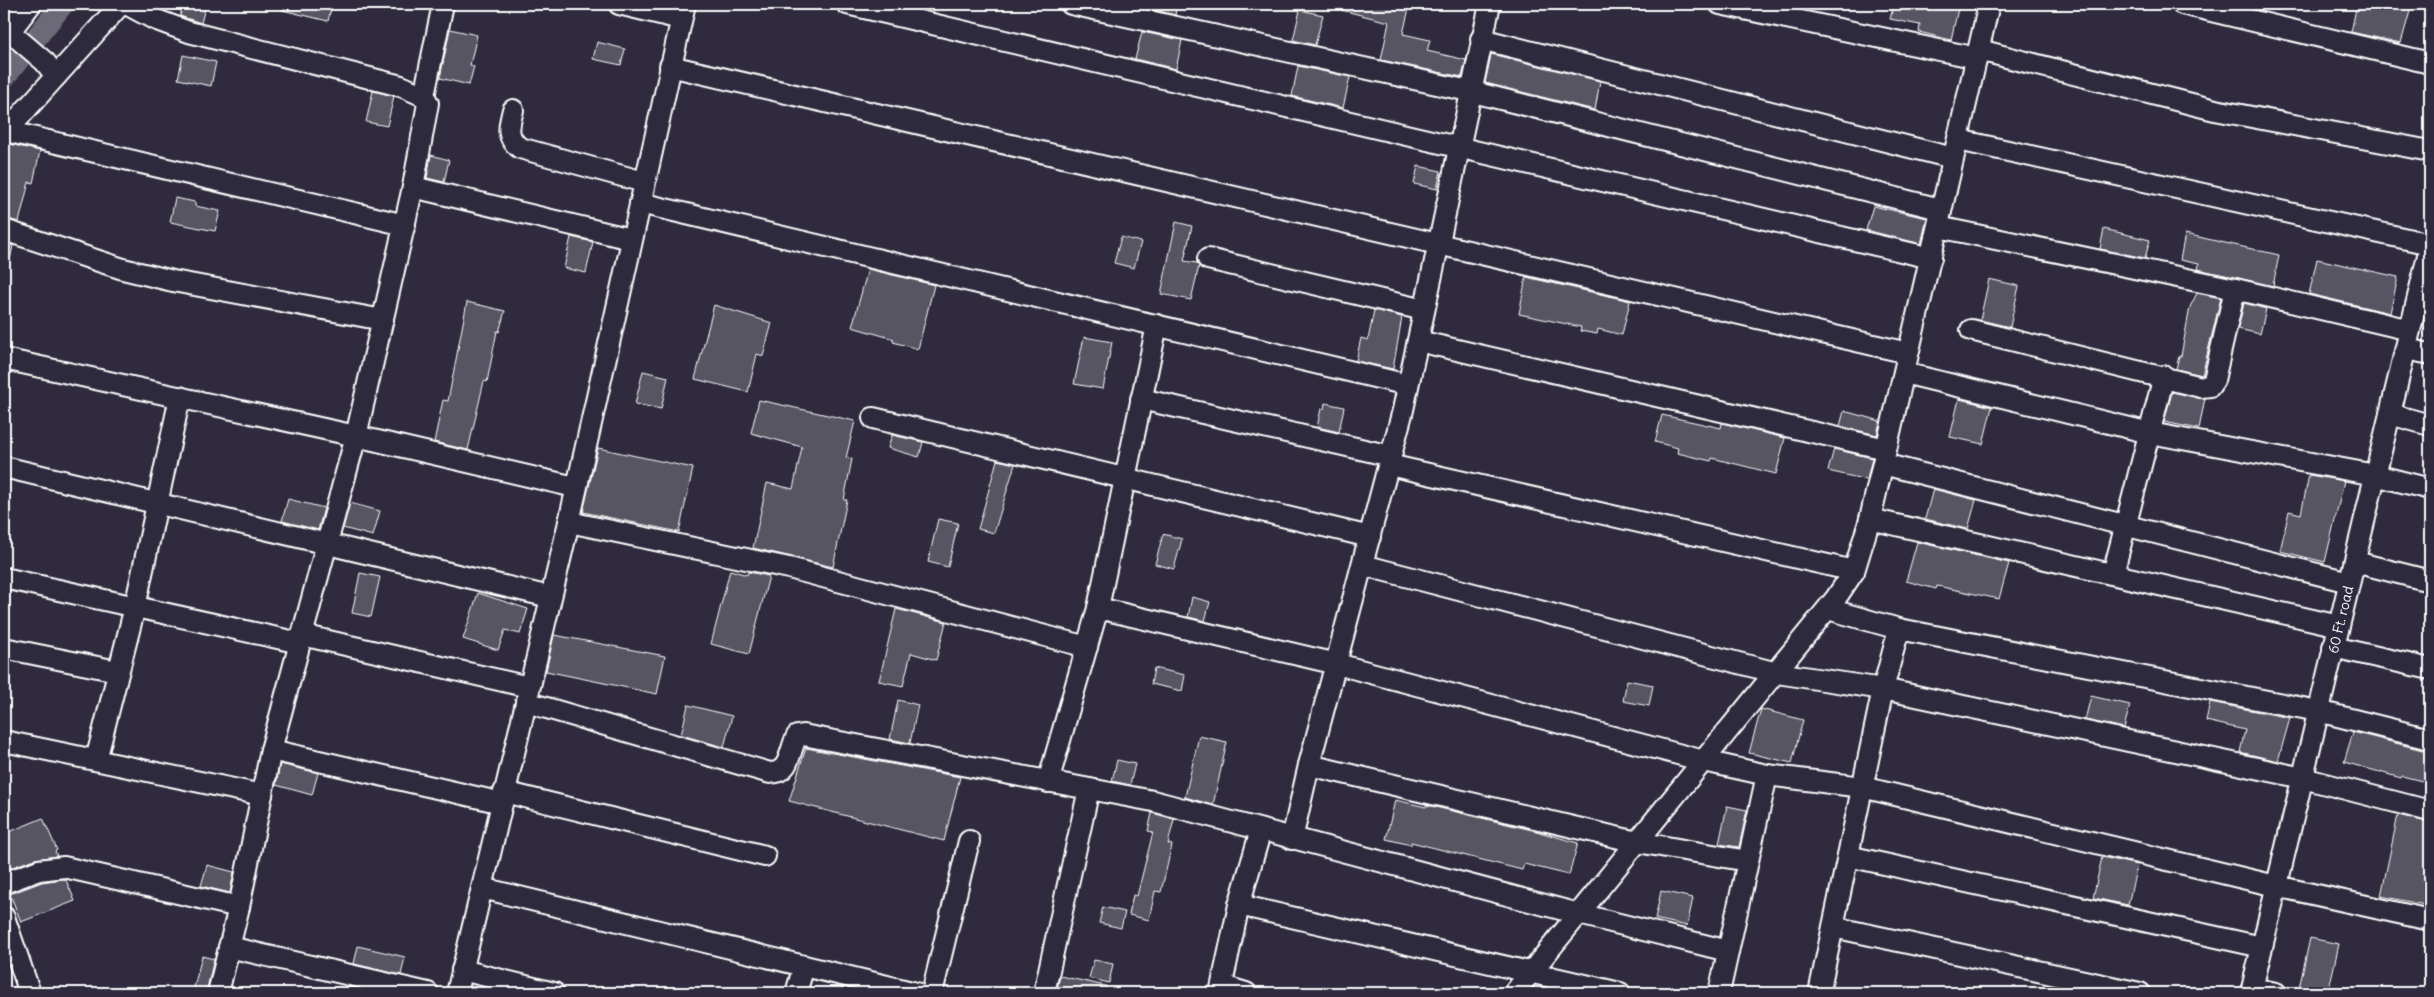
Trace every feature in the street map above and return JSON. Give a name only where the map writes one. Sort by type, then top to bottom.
[{"type":"street","points":[[10,4],[12,38],[50,69]]},
{"type":"street","points":[[12,38],[31,4]]},
{"type":"street","points":[[121,4],[50,69],[5,133],[405,225]]},
{"type":"street","points":[[126,4],[154,19],[180,29],[401,86],[424,96],[428,103],[405,225],[356,436],[271,750],[239,907],[218,993]]},
{"type":"street","points":[[424,96],[443,4]]},
{"type":"street","points":[[457,993],[569,522],[575,487],[683,11],[619,4]]},
{"type":"street","points":[[846,4],[1458,145],[1931,258]]},
{"type":"street","points":[[1071,4],[1469,91],[1939,218],[2235,289],[2408,339],[2430,354]]},
{"type":"street","points":[[1292,838],[1309,765],[1363,565],[1408,385],[1469,91],[1490,4]]},
{"type":"street","points":[[1720,4],[1978,54],[2215,110],[2430,151]]},
{"type":"street","points":[[1514,993],[1828,609],[1854,572],[1870,519],[1885,456],[1989,4]]},
{"type":"street","points":[[2182,4],[2430,63]]},
{"type":"street","points":[[1481,39],[1955,149],[2430,246]]},
{"type":"street","points":[[670,66],[1908,353]]},
{"type":"street","points":[[513,110],[508,132],[509,138],[520,148],[644,182]]},
{"type":"street","points":[[413,187],[631,240]]},
{"type":"street","points":[[640,202],[1408,385]]},
{"type":"street","points":[[4,230],[148,275],[383,320]]},
{"type":"street","name":"60 Ft. road","points":[[2252,991],[2408,339],[2428,272],[2430,246]]},
{"type":"street","points":[[1208,259],[1424,310]]},
{"type":"street","points":[[1971,330],[2164,376],[2201,388],[2210,386],[2214,380],[2235,289]]},
{"type":"street","points":[[1048,782],[1098,608],[1123,478],[1157,325]]},
{"type":"street","points":[[1418,341],[1885,456],[2124,525],[2350,582]]},
{"type":"street","points":[[4,359],[356,436],[575,487]]},
{"type":"street","points":[[1904,373],[2150,434],[2375,475],[2430,489]]},
{"type":"street","points":[[2113,574],[2124,525],[2150,434],[2164,376]]},
{"type":"street","points":[[96,760],[117,671],[135,607],[180,397]]},
{"type":"street","points":[[1141,398],[1854,572]]},
{"type":"street","points":[[2390,414],[2430,425]]},
{"type":"street","points":[[873,418],[1370,537]]},
{"type":"street","points":[[4,467],[550,596]]},
{"type":"street","points":[[1870,519],[2339,626]]},
{"type":"street","points":[[569,522],[789,568],[1087,647]]},
{"type":"street","points":[[2355,562],[2430,581]]},
{"type":"street","points":[[1363,565],[1777,672],[1883,689],[2303,778],[2430,811]]},
{"type":"street","points":[[4,578],[135,607],[301,639],[528,694],[770,773],[778,773],[786,766],[797,736],[803,735],[1153,801],[1578,914],[1728,951]]},
{"type":"street","points":[[1098,608],[1337,664],[1704,761],[1767,775],[1862,787],[2276,886],[2430,920]]},
{"type":"street","points":[[1828,609],[1899,628],[2318,711],[2430,739]]},
{"type":"street","points":[[1819,993],[1883,689],[1899,628]]},
{"type":"street","points":[[4,648],[117,671]]},
{"type":"street","points":[[2333,648],[2430,669]]},
{"type":"street","points":[[4,741],[262,795]]},
{"type":"street","points":[[271,750],[503,798],[765,856]]},
{"type":"street","points":[[1309,765],[1637,842],[1748,861]]},
{"type":"street","points":[[1719,993],[1767,775]]},
{"type":"street","points":[[1044,993],[1089,789]]},
{"type":"street","points":[[1246,993],[1222,990],[1240,905],[1261,830]]},
{"type":"street","points":[[932,993],[969,841]]},
{"type":"street","points":[[1848,856],[2262,946]]},
{"type":"street","points":[[4,883],[39,870],[64,867],[239,907]]},
{"type":"street","points":[[482,888],[916,993]]},
{"type":"street","points":[[1240,905],[1530,974],[1620,993]]},
{"type":"street","points":[[4,917],[30,993]]},
{"type":"street","points":[[1833,927],[2140,993]]},
{"type":"street","points":[[229,947],[428,993]]},
{"type":"street","points":[[796,993],[804,966]]},
{"type":"street","points":[[462,970],[554,993]]},
{"type":"street","points":[[2252,991],[2276,993]]},
{"type":"building","points":[[183,4],[206,4],[201,23],[180,16]]},
{"type":"building","points":[[283,4],[332,4],[328,21],[282,10]]},
{"type":"building","points":[[1148,4],[1177,4],[1175,15],[1147,8]]},
{"type":"building","points":[[1342,4],[1410,4],[1403,34],[1430,40],[1427,51],[1466,60],[1462,77],[1381,60],[1389,22],[1341,10]]},
{"type":"building","points":[[1894,4],[1959,4],[1951,40],[1919,32],[1920,25],[1890,19]]},
{"type":"building","points":[[2357,4],[2412,4],[2401,43],[2351,32]]},
{"type":"building","points":[[1300,10],[1323,15],[1315,45],[1293,40]]},
{"type":"building","points":[[450,29],[477,35],[470,65],[474,66],[469,85],[440,78]]},
{"type":"building","points":[[1142,32],[1182,40],[1176,69],[1135,59]]},
{"type":"building","points":[[597,42],[625,49],[621,65],[593,59]]},
{"type":"building","points":[[1491,54],[1600,81],[1595,110],[1485,83]]},
{"type":"building","points":[[183,55],[216,62],[211,86],[178,79]]},
{"type":"building","points":[[1298,66],[1350,77],[1343,108],[1292,96]]},
{"type":"building","points":[[373,91],[394,96],[387,126],[366,122]]},
{"type":"building","points":[[10,144],[40,151],[33,183],[29,182],[19,222],[4,218],[4,154]]},
{"type":"building","points":[[431,155],[449,160],[444,182],[427,178]]},
{"type":"building","points":[[1418,166],[1441,171],[1437,189],[1414,184]]},
{"type":"building","points":[[175,198],[195,202],[195,206],[220,211],[215,231],[170,222]]},
{"type":"building","points":[[1873,206],[1927,218],[1921,244],[1866,230]]},
{"type":"building","points":[[1176,222],[1192,226],[1184,261],[1197,263],[1199,266],[1191,300],[1161,294]]},
{"type":"building","points":[[2104,229],[2150,240],[2145,258],[2100,249]]},
{"type":"building","points":[[2185,234],[2279,255],[2273,286],[2198,269],[2199,264],[2180,260]]},
{"type":"building","points":[[571,237],[593,242],[586,273],[564,268]]},
{"type":"building","points":[[1121,237],[1141,242],[1134,268],[1114,263]]},
{"type":"building","points":[[4,242],[13,246],[10,260],[4,259]]},
{"type":"building","points":[[2317,259],[2398,277],[2390,313],[2309,294]]},
{"type":"building","points":[[868,269],[934,285],[918,349],[893,342],[894,339],[852,327]]},
{"type":"building","points":[[1526,277],[1630,301],[1622,335],[1598,329],[1597,334],[1580,331],[1581,327],[1519,314]]},
{"type":"building","points":[[1989,279],[2019,286],[2010,327],[1980,320]]},
{"type":"building","points":[[2197,293],[2221,298],[2202,375],[2176,369],[2179,356],[2181,356],[2190,307]]},
{"type":"building","points":[[467,302],[505,311],[499,332],[497,331],[487,382],[484,381],[468,450],[434,442],[443,400],[448,401]]},
{"type":"building","points":[[2244,303],[2266,309],[2260,334],[2238,329]]},
{"type":"building","points":[[714,305],[772,323],[763,356],[757,354],[748,392],[695,379]]},
{"type":"building","points":[[1374,310],[1402,317],[1393,369],[1356,361],[1361,338],[1368,340]]},
{"type":"building","points":[[1084,337],[1112,342],[1103,389],[1074,384]]},
{"type":"building","points":[[643,371],[668,377],[661,409],[635,404]]},
{"type":"building","points":[[2172,392],[2205,398],[2199,429],[2164,422]]},
{"type":"building","points":[[1959,399],[1992,407],[1983,444],[1950,437]]},
{"type":"building","points":[[759,400],[855,421],[846,458],[852,459],[844,500],[847,500],[833,567],[753,548],[767,483],[793,489],[802,447],[751,433]]},
{"type":"building","points":[[1325,403],[1344,407],[1339,432],[1317,427],[1321,409],[1324,409]]},
{"type":"building","points":[[1844,411],[1880,421],[1877,435],[1840,426]]},
{"type":"building","points":[[1662,415],[1721,428],[1722,423],[1785,438],[1776,474],[1712,458],[1711,461],[1677,453],[1678,448],[1655,442]]},
{"type":"building","points":[[892,435],[923,442],[919,457],[888,448]]},
{"type":"building","points":[[598,448],[693,468],[679,532],[583,512]]},
{"type":"building","points":[[1834,449],[1872,458],[1867,480],[1828,471]]},
{"type":"building","points":[[997,460],[1015,464],[994,533],[978,529]]},
{"type":"building","points":[[2309,475],[2344,481],[2325,562],[2280,551],[2289,511],[2301,514]]},
{"type":"building","points":[[1933,489],[1976,500],[1968,529],[1925,519]]},
{"type":"building","points":[[288,499],[324,508],[318,530],[282,521]]},
{"type":"building","points":[[350,503],[380,511],[373,536],[343,528]]},
{"type":"building","points":[[938,519],[958,523],[948,567],[928,562]]},
{"type":"building","points":[[1163,534],[1182,539],[1174,569],[1155,564]]},
{"type":"building","points":[[1917,542],[2009,563],[1999,599],[1937,586],[1936,589],[1906,581]]},
{"type":"building","points":[[730,570],[747,575],[748,572],[769,576],[749,654],[711,644]]},
{"type":"building","points":[[360,573],[380,577],[371,617],[352,613]]},
{"type":"building","points":[[478,593],[528,609],[520,634],[505,630],[498,650],[463,639]]},
{"type":"building","points":[[1192,597],[1210,602],[1205,621],[1188,617]]},
{"type":"building","points":[[896,609],[946,622],[936,660],[911,653],[903,686],[879,681]]},
{"type":"building","points":[[554,635],[665,656],[657,694],[546,671]]},
{"type":"building","points":[[1154,668],[1185,675],[1182,691],[1151,684]]},
{"type":"building","points":[[1627,680],[1653,685],[1649,706],[1623,701]]},
{"type":"building","points":[[2091,696],[2130,705],[2124,728],[2085,720]]},
{"type":"building","points":[[898,700],[918,705],[910,743],[890,739]]},
{"type":"building","points":[[2210,702],[2290,718],[2278,761],[2240,752],[2245,730],[2206,721]]},
{"type":"building","points":[[688,705],[732,716],[724,747],[681,735]]},
{"type":"building","points":[[1761,709],[1803,720],[1792,763],[1749,753]]},
{"type":"building","points":[[2353,732],[2430,752],[2430,783],[2402,776],[2401,778],[2344,762]]},
{"type":"building","points":[[1199,736],[1227,742],[1213,805],[1185,797]]},
{"type":"building","points":[[806,748],[960,777],[944,841],[789,801]]},
{"type":"building","points":[[1117,760],[1135,764],[1130,785],[1112,781]]},
{"type":"building","points":[[280,764],[318,773],[312,795],[276,785]]},
{"type":"building","points":[[1395,800],[1426,807],[1427,805],[1578,843],[1569,875],[1524,864],[1522,870],[1411,842],[1411,845],[1386,839]]},
{"type":"building","points":[[1727,806],[1747,810],[1739,847],[1719,844]]},
{"type":"building","points":[[1152,813],[1174,819],[1168,844],[1172,845],[1161,892],[1155,891],[1149,920],[1129,915],[1133,895],[1137,896],[1153,832],[1148,831]]},
{"type":"building","points":[[2398,815],[2430,823],[2430,906],[2381,896]]},
{"type":"building","points":[[43,818],[57,850],[55,851],[57,856],[35,859],[4,870],[4,834]]},
{"type":"building","points":[[2102,857],[2137,865],[2128,905],[2093,898]]},
{"type":"building","points":[[207,865],[234,872],[230,893],[201,886]]},
{"type":"building","points":[[66,880],[75,901],[21,922],[10,894],[42,882]]},
{"type":"building","points":[[1661,891],[1693,898],[1687,926],[1655,919]]},
{"type":"building","points":[[1103,907],[1125,912],[1121,928],[1099,923]]},
{"type":"building","points":[[2310,938],[2339,944],[2328,993],[2298,993]]},
{"type":"building","points":[[358,946],[405,957],[401,975],[354,964]]},
{"type":"building","points":[[202,956],[214,959],[206,993],[193,991]]},
{"type":"building","points":[[1094,960],[1113,964],[1109,983],[1089,978]]},
{"type":"building","points":[[1060,976],[1106,986],[1105,993],[1056,993]]},
{"type":"building","points":[[348,987],[371,992],[346,993]]},
{"type":"waterway","points":[[4,78],[63,4]]}]
